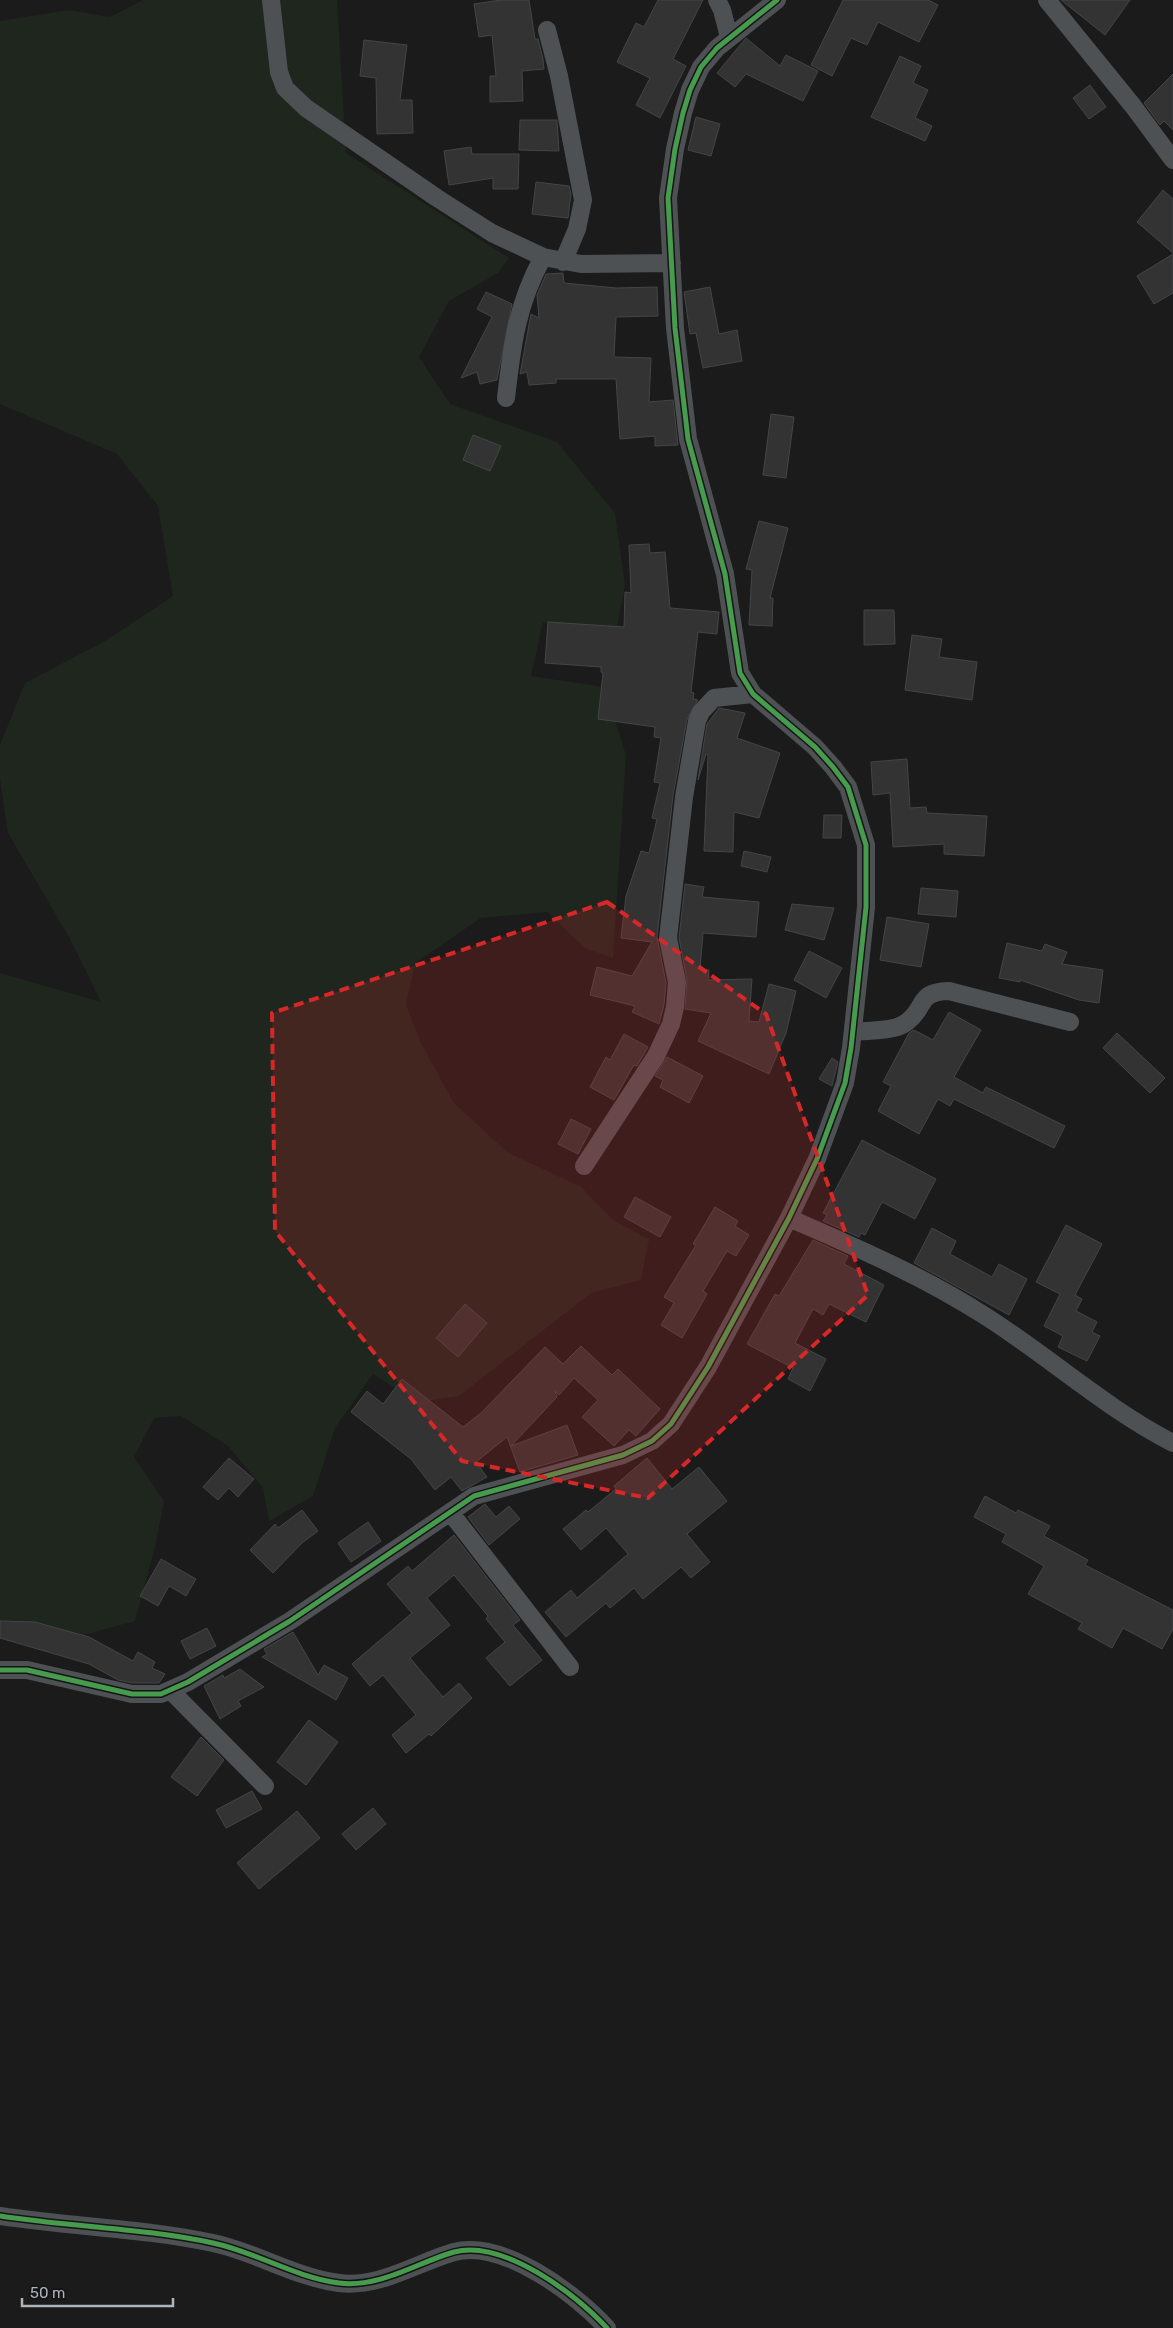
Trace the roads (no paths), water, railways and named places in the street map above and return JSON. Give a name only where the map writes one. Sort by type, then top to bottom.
[{"type":"street","points":[[271,0],[278,72],[285,88],[293,96],[437,198],[492,233],[543,257],[563,262],[606,265],[672,263]]},
{"type":"street","points":[[716,0],[722,10],[729,37]]},
{"type":"street","points":[[0,1670],[27,1670],[142,1696],[154,1695],[170,1690],[188,1682],[290,1621],[450,1512],[484,1492],[622,1455],[642,1447],[663,1433],[671,1424],[708,1366],[789,1218],[817,1159],[845,1083],[853,1032],[868,876],[866,845],[848,787],[815,747],[753,694],[740,673],[725,574],[688,438],[675,328],[668,198],[674,149],[683,113],[690,90],[701,67],[716,48],[777,0]]},
{"type":"street","points":[[1047,0],[1133,106],[1173,160]]},
{"type":"street","points":[[547,30],[559,76],[584,200],[577,229],[563,262]]},
{"type":"street","points":[[506,398],[512,346],[519,310],[530,281],[543,257]]},
{"type":"street","points":[[584,1166],[656,1056],[673,1015],[676,982],[668,938],[684,797],[697,721],[701,712],[714,698],[753,694]]},
{"type":"street","points":[[853,1032],[890,1028],[906,1023],[924,999],[935,992],[949,992],[1070,1022]]},
{"type":"street","points":[[789,1218],[917,1276],[981,1313],[1043,1354],[1117,1408],[1173,1443]]},
{"type":"street","points":[[450,1512],[570,1667]]},
{"type":"street","points":[[170,1690],[265,1786]]},
{"type":"street","points":[[0,2216],[174,2235],[216,2244],[293,2272],[339,2283],[377,2281],[455,2252],[475,2250],[520,2264],[563,2288],[581,2302],[607,2328]]}]
